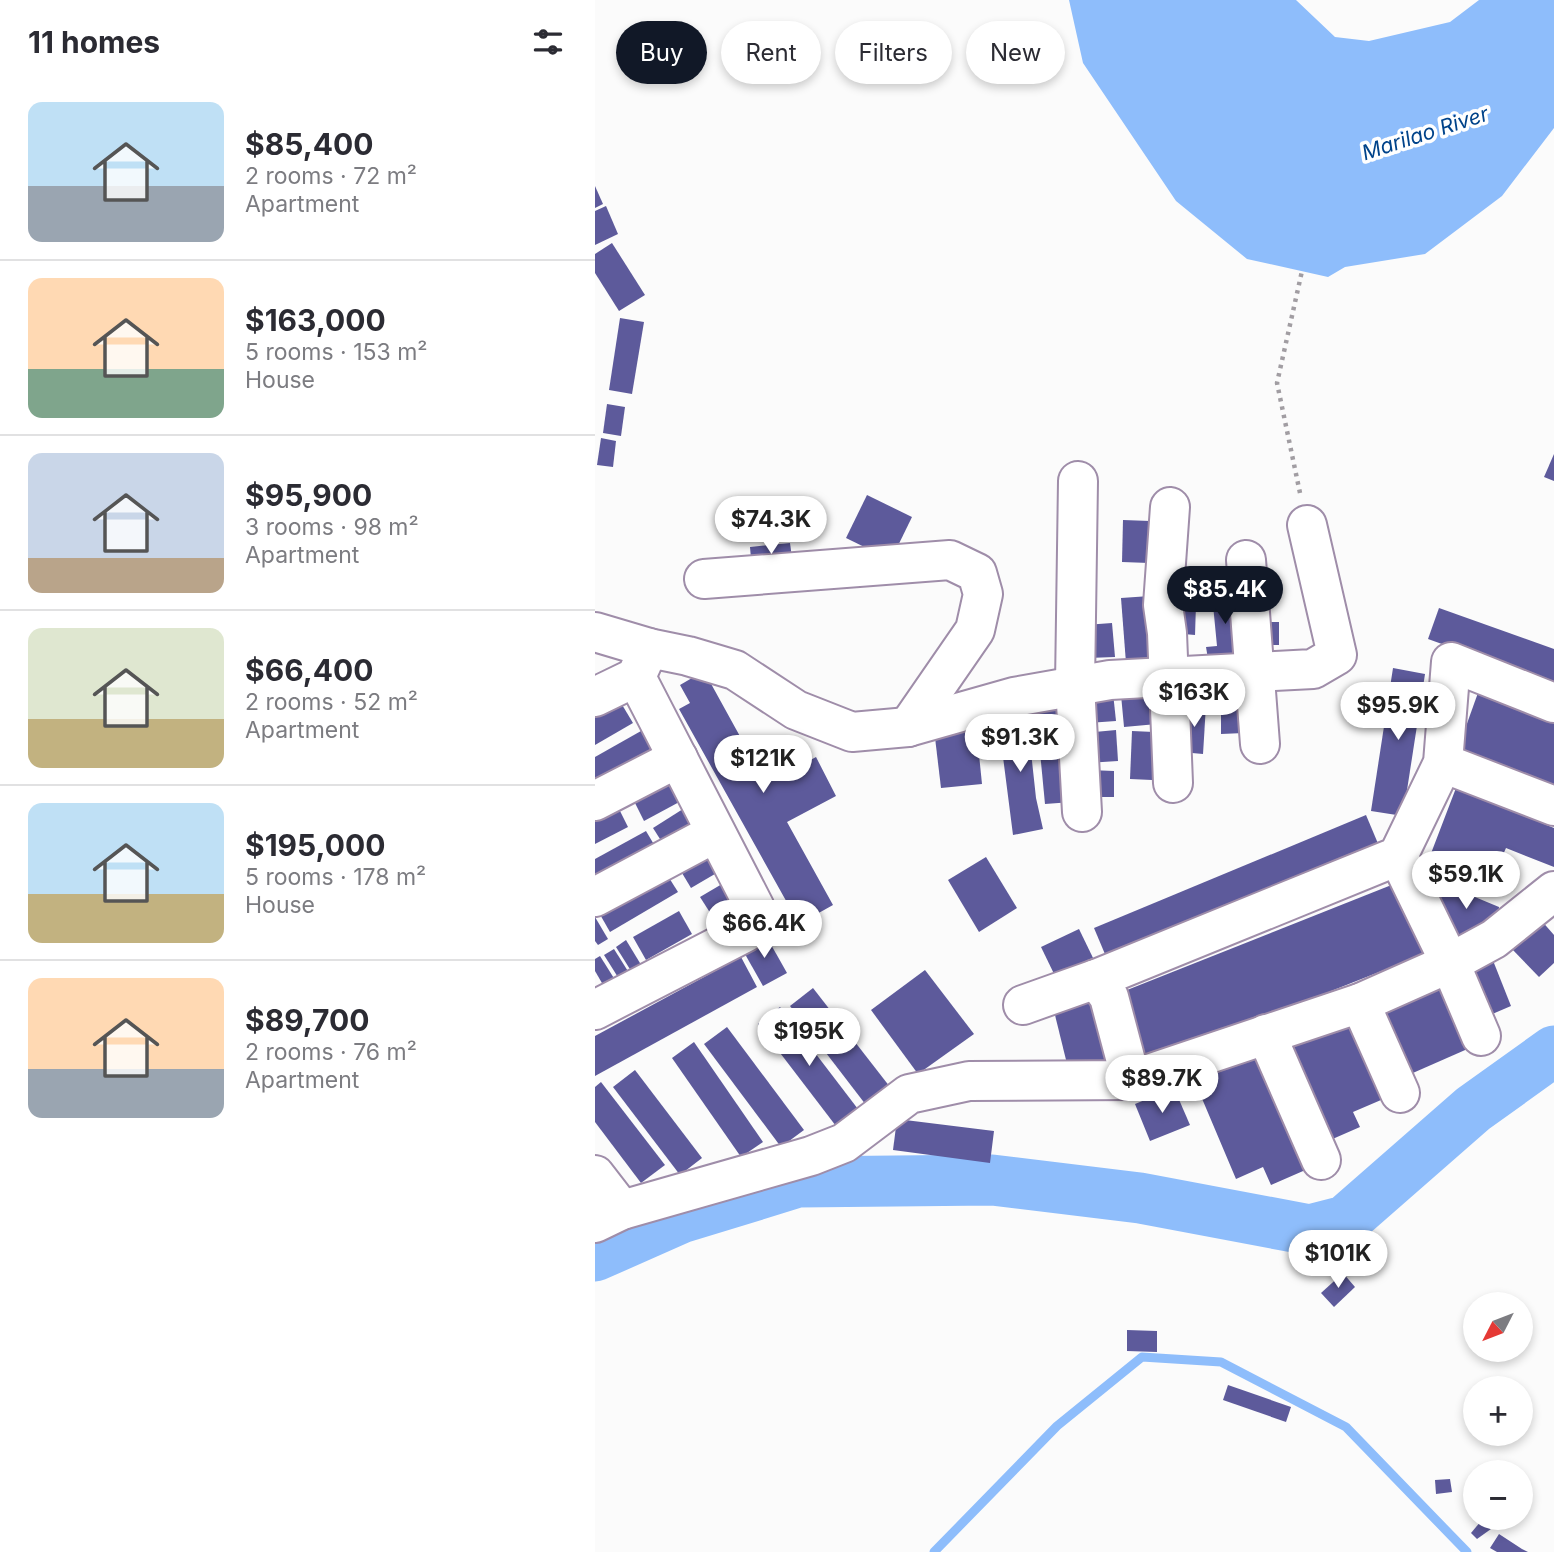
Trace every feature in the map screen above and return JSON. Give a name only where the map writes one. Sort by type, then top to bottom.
[{"type":"street","points":[[1079,481],[1075,685],[1082,812]]},
{"type":"street","points":[[1170,507],[1163,605],[1173,783]]},
{"type":"street","points":[[595,697],[642,663],[688,656],[735,670],[796,710],[852,732],[908,727],[1014,697],[1110,680],[1313,669],[1336,655],[1307,525]]},
{"type":"street","points":[[704,579],[950,560],[977,573],[983,594],[975,630],[908,727]]},
{"type":"street","points":[[1246,560],[1260,744]]},
{"type":"street","points":[[595,632],[642,663],[678,758],[755,908],[746,932],[595,1010]]},
{"type":"street","points":[[1023,1004],[1096,979],[1398,856],[1443,763],[1451,662],[1554,703]]},
{"type":"street","points":[[595,802],[678,758]]},
{"type":"street","points":[[1443,763],[1554,806]]},
{"type":"street","points":[[595,897],[715,832]]},
{"type":"street","points":[[1398,856],[1450,963],[1481,1036]]},
{"type":"street","points":[[595,1175],[608,1216],[811,1156],[844,1143],[909,1094],[969,1081],[1131,1080],[1360,1003],[1450,963],[1494,939],[1554,891]]},
{"type":"street","points":[[1096,979],[1109,997],[1131,1080]]},
{"type":"street","points":[[1360,1003],[1400,1093]]},
{"type":"street","points":[[1266,1034],[1321,1160]]},
{"type":"path","points":[[1302,271],[1277,383],[1307,525]]},
{"type":"water","name":"Marilao River","points":[[1069,0],[1296,0],[1335,37],[1369,41],[1450,22],[1479,0],[1554,0],[1554,128],[1502,196],[1425,254],[1345,267],[1328,277],[1247,259],[1176,201],[1083,63]]},
{"type":"building","points":[[595,186],[603,204],[595,208]]},
{"type":"building","points":[[606,206],[618,234],[595,245],[595,211]]},
{"type":"building","points":[[612,243],[645,295],[619,311],[595,273],[595,254]]},
{"type":"building","points":[[620,318],[644,322],[632,394],[609,390]]},
{"type":"building","points":[[607,404],[625,407],[621,436],[603,433]]},
{"type":"building","points":[[601,438],[616,441],[613,467],[597,465]]},
{"type":"building","points":[[1554,454],[1554,481],[1544,477]]},
{"type":"building","points":[[867,495],[912,517],[891,560],[846,538]]},
{"type":"building","points":[[1123,520],[1150,521],[1149,563],[1122,562]]},
{"type":"building","points":[[790,543],[793,565],[752,570],[750,547]]},
{"type":"building","points":[[1176,573],[1197,574],[1195,635],[1172,633]]},
{"type":"building","points":[[1232,581],[1242,661],[1209,665],[1206,647],[1217,646],[1211,584]]},
{"type":"building","points":[[1150,596],[1156,660],[1126,663],[1121,598]]},
{"type":"building","points":[[1439,608],[1554,649],[1554,684],[1428,639]]},
{"type":"building","points":[[1255,622],[1279,622],[1279,645],[1255,645]]},
{"type":"building","points":[[1112,623],[1115,657],[1088,658],[1085,625]]},
{"type":"building","points":[[1393,668],[1425,674],[1403,816],[1371,811]]},
{"type":"building","points":[[704,671],[758,769],[751,753],[778,739],[794,769],[816,757],[836,796],[787,822],[833,905],[799,924],[679,709],[690,703],[680,685]]},
{"type":"building","points":[[1479,690],[1554,716],[1554,793],[1455,757]]},
{"type":"building","points":[[1154,692],[1157,724],[1124,727],[1121,695]]},
{"type":"building","points":[[1113,693],[1116,721],[1088,723],[1085,696]]},
{"type":"building","points":[[618,698],[633,723],[595,745],[595,712]]},
{"type":"building","points":[[1184,704],[1206,705],[1203,754],[1181,752]]},
{"type":"building","points":[[1221,704],[1244,704],[1244,733],[1221,734]]},
{"type":"building","points":[[1065,708],[1072,802],[1045,804],[1036,710]]},
{"type":"building","points":[[1027,715],[1036,798],[1043,829],[1013,835],[998,718]]},
{"type":"building","points":[[976,725],[982,784],[941,788],[934,729]]},
{"type":"building","points":[[1116,730],[1118,761],[1087,763],[1084,733]]},
{"type":"building","points":[[641,731],[655,756],[595,790],[595,757]]},
{"type":"building","points":[[1132,731],[1154,732],[1152,780],[1130,779]]},
{"type":"building","points":[[1089,770],[1114,771],[1114,797],[1089,797]]},
{"type":"building","points":[[669,773],[683,800],[644,821],[630,793]]},
{"type":"building","points":[[1456,788],[1554,828],[1554,867],[1506,848],[1491,882],[1430,856]]},
{"type":"building","points":[[616,803],[628,827],[595,844],[595,814]]},
{"type":"building","points":[[683,809],[697,832],[667,850],[653,828]]},
{"type":"building","points":[[1366,815],[1382,853],[1110,966],[1094,928]]},
{"type":"building","points":[[646,831],[659,853],[595,889],[595,859]]},
{"type":"building","points":[[708,851],[720,871],[691,888],[679,868]]},
{"type":"building","points":[[986,857],[1017,908],[979,932],[948,880]]},
{"type":"building","points":[[666,873],[678,892],[610,932],[598,911]]},
{"type":"building","points":[[1434,880],[1499,907],[1498,922],[1456,938]]},
{"type":"building","points":[[1399,882],[1427,953],[1145,1065],[1117,994]]},
{"type":"building","points":[[722,884],[737,908],[716,922],[700,897]]},
{"type":"building","points":[[679,911],[692,934],[646,960],[633,937]]},
{"type":"building","points":[[595,917],[608,939],[598,945],[595,941]]},
{"type":"building","points":[[1540,919],[1554,935],[1554,963],[1539,977],[1510,947]]},
{"type":"building","points":[[1079,929],[1095,962],[1057,980],[1041,947]]},
{"type":"building","points":[[765,934],[787,973],[763,986],[741,947]]},
{"type":"building","points":[[626,940],[643,968],[633,974],[616,947]]},
{"type":"building","points":[[614,949],[631,976],[621,982],[604,955]]},
{"type":"building","points":[[600,956],[617,983],[606,990],[595,971],[595,959]]},
{"type":"building","points":[[741,957],[757,987],[595,1076],[595,1036]]},
{"type":"building","points":[[1492,958],[1511,1006],[1483,1018],[1463,969]]},
{"type":"building","points":[[925,970],[974,1034],[918,1074],[871,1010]]},
{"type":"building","points":[[1442,980],[1472,1047],[1406,1076],[1376,1009]]},
{"type":"building","points":[[813,988],[890,1087],[866,1105],[790,1006]]},
{"type":"building","points":[[1093,1002],[1107,1063],[1069,1072],[1054,1011]]},
{"type":"building","points":[[780,1007],[861,1113],[839,1130],[758,1024]]},
{"type":"building","points":[[1352,1016],[1388,1097],[1353,1112],[1360,1127],[1328,1141],[1285,1046]]},
{"type":"building","points":[[727,1027],[804,1130],[781,1147],[704,1044]]},
{"type":"building","points":[[694,1042],[763,1142],[741,1157],[672,1058]]},
{"type":"building","points":[[1263,1054],[1310,1168],[1271,1185],[1263,1167],[1236,1179],[1195,1082]]},
{"type":"building","points":[[635,1070],[702,1158],[680,1175],[613,1087]]},
{"type":"building","points":[[601,1082],[665,1165],[641,1183],[595,1122],[595,1087]]},
{"type":"building","points":[[1174,1088],[1190,1125],[1150,1141],[1135,1104]]},
{"type":"building","points":[[897,1119],[994,1131],[990,1163],[893,1150]]},
{"type":"building","points":[[1343,1273],[1355,1287],[1334,1307],[1321,1293]]},
{"type":"building","points":[[1127,1330],[1157,1331],[1157,1352],[1127,1351]]},
{"type":"building","points":[[1228,1385],[1291,1407],[1286,1422],[1223,1400]]},
{"type":"building","points":[[1450,1479],[1452,1492],[1436,1494],[1435,1480]]},
{"type":"building","points":[[1474,1530],[1490,1530],[1477,1539],[1471,1533]]},
{"type":"building","points":[[1499,1534],[1528,1552],[1497,1552],[1490,1548]]},
{"type":"waterway","points":[[595,1256],[681,1218],[798,1182],[992,1180],[1140,1198],[1310,1230],[1345,1221],[1473,1109],[1554,1051]]},
{"type":"waterway","points":[[934,1552],[1057,1426],[1142,1357],[1221,1362],[1346,1427],[1467,1552]]}]
